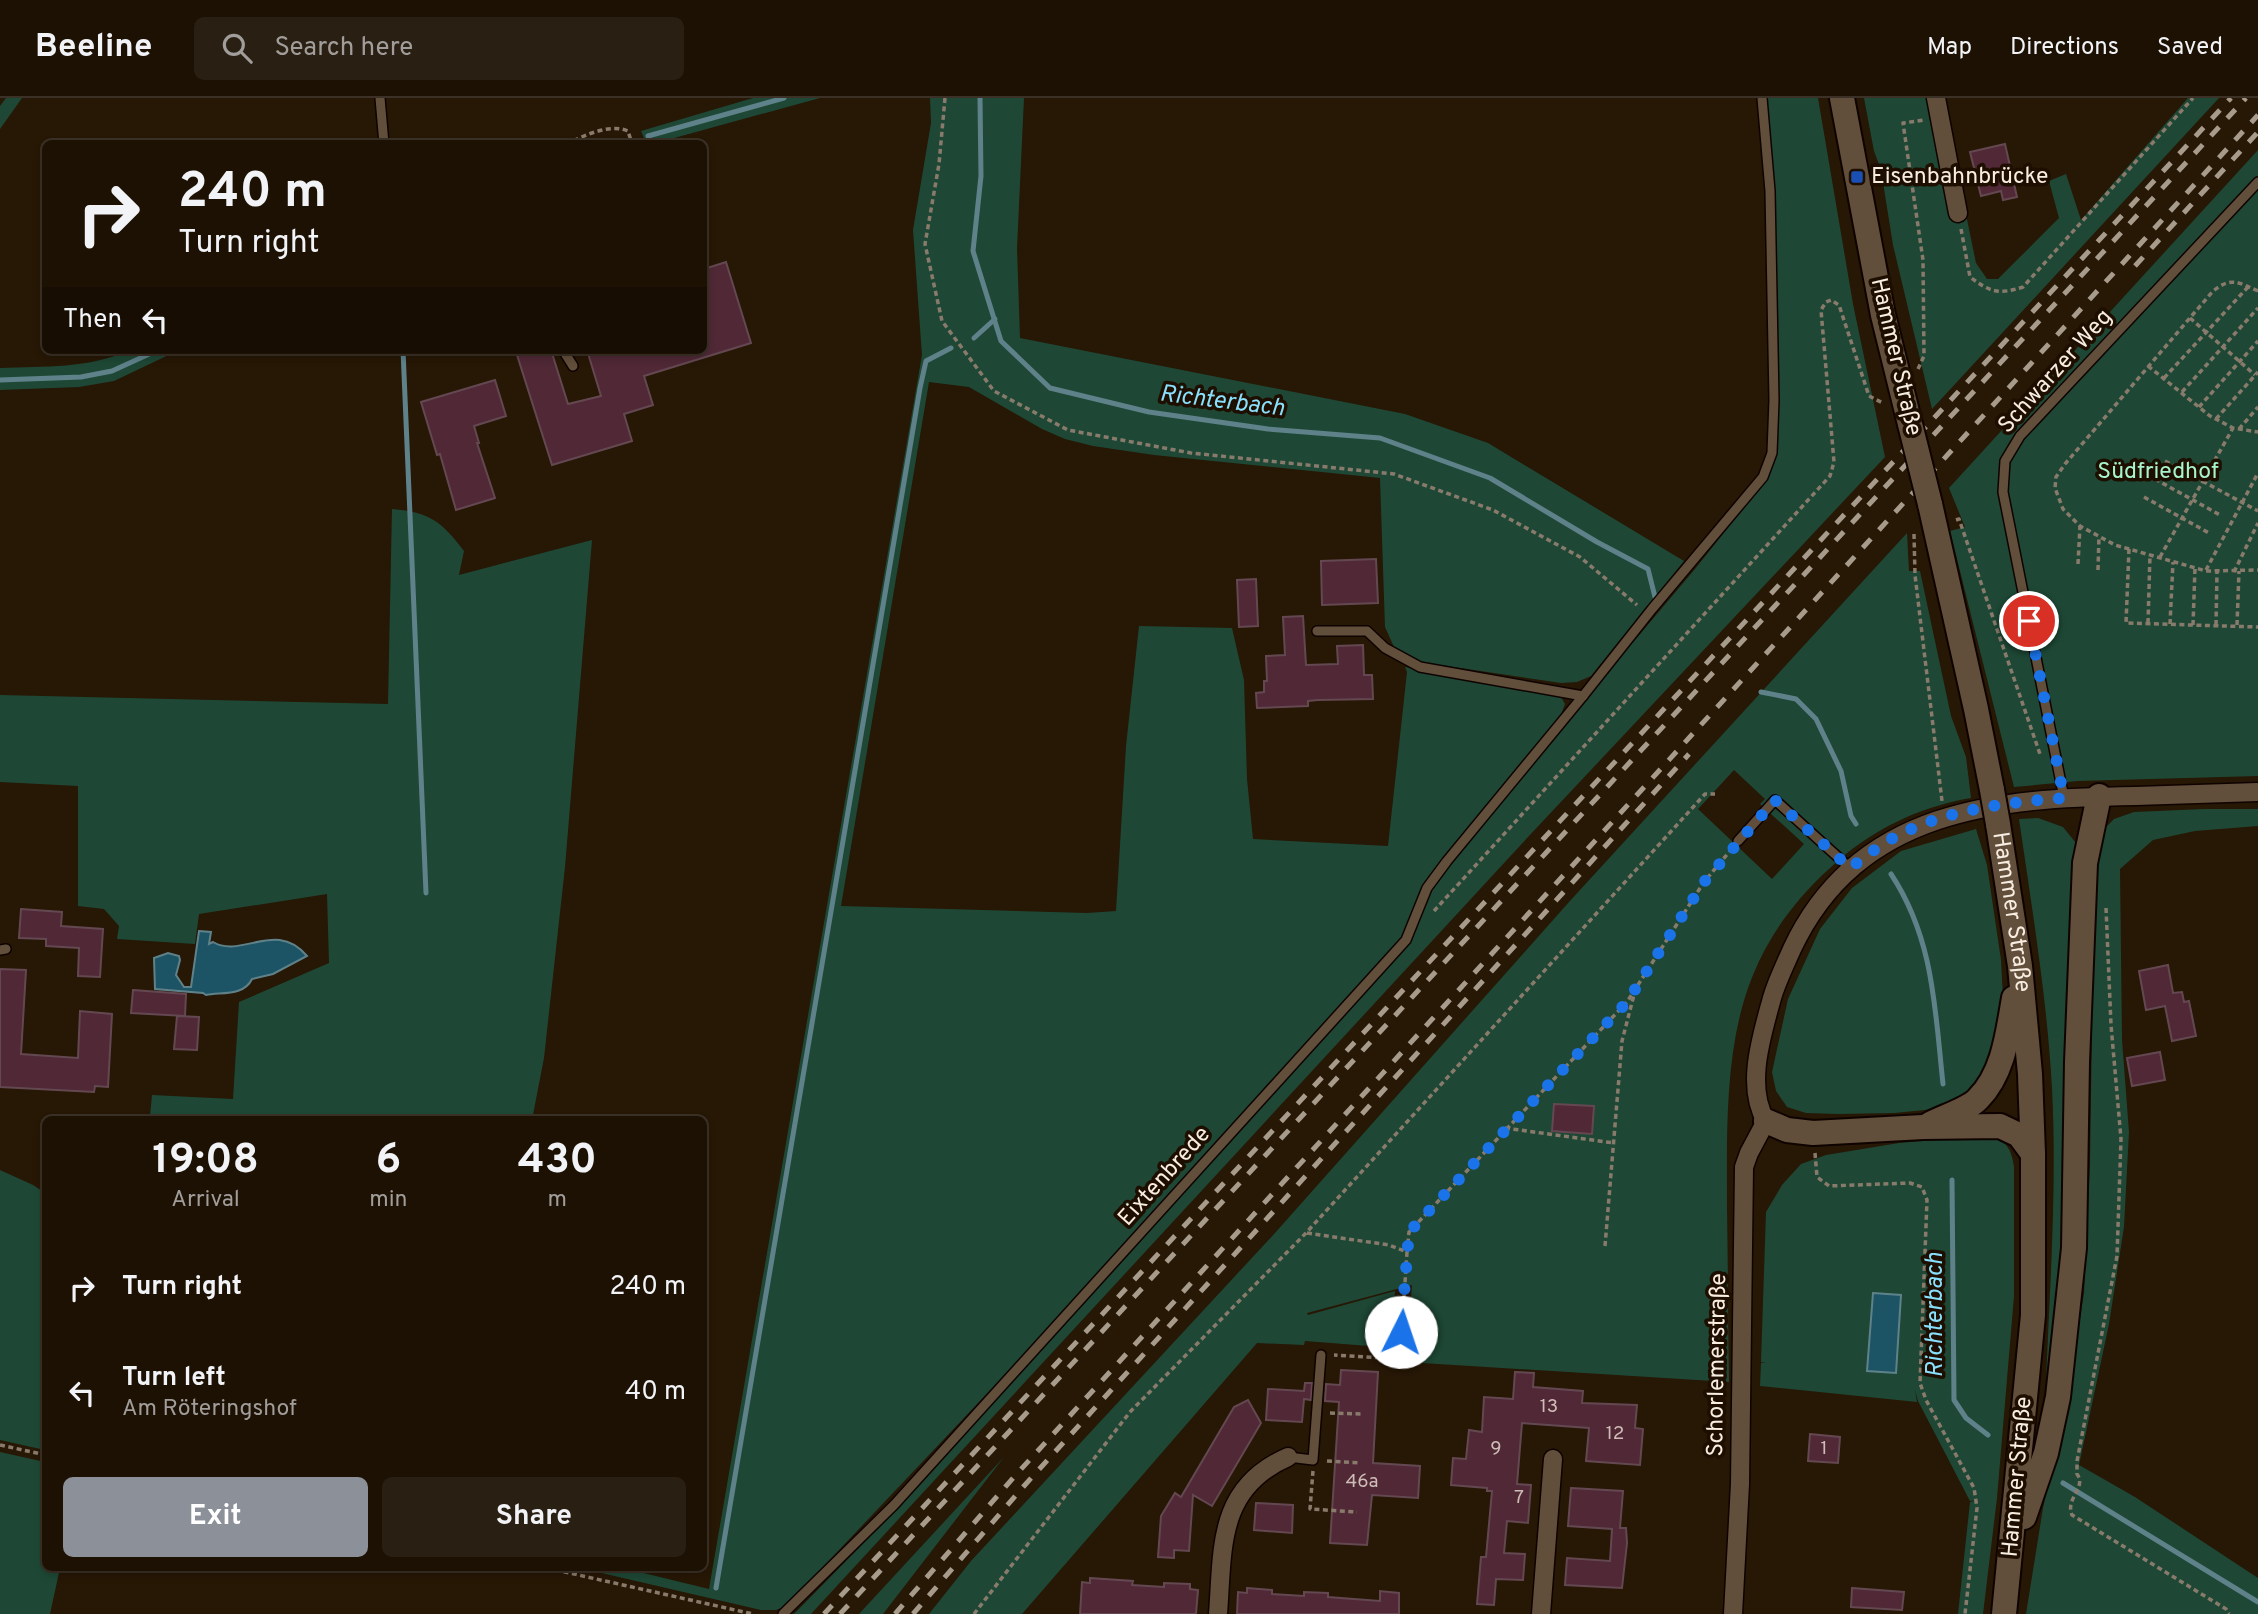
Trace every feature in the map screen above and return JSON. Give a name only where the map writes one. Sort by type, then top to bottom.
[{"type":"main road","name":"Hammer Straße","points":[[1842,98],[1884,315],[1976,709],[1998,824],[2020,967],[2033,1154],[2033,1315],[2004,1614]]},
{"type":"main road","points":[[2011,1554],[2046,1453],[2058,1397],[2074,1248],[2077,1062],[2085,863],[2099,796]]},
{"type":"main road","points":[[1923,1127],[1977,1100],[1995,1076],[2005,1049],[2020,967]]},
{"type":"main road","points":[[1766,1121],[1787,1130],[1813,1133],[2000,1126],[2020,1135],[2033,1154]]},
{"type":"street","points":[[1936,98],[1958,213]]},
{"type":"street","points":[[1766,1121],[1759,1111],[1756,1098],[1758,1067],[1765,1025],[1776,986],[1804,925],[1824,895],[1850,868],[1896,836],[1944,817],[1996,805],[2099,796],[2258,792]]},
{"type":"street","name":"Schorlemerstraße","points":[[1733,1614],[1740,1484],[1744,1167],[1748,1153],[1766,1121]]},
{"type":"street","points":[[1218,1614],[1223,1541],[1226,1523],[1236,1499],[1252,1479],[1269,1465],[1287,1457]]},
{"type":"street","points":[[1541,1614],[1553,1458]]},
{"type":"lane","points":[[380,98],[384,140]]},
{"type":"lane","points":[[1317,631],[1367,631],[1385,648],[1420,667],[1583,696],[1647,614],[1762,477],[1772,453],[1774,400],[1770,191],[1762,98]]},
{"type":"lane","name":"Schwarzer Weg","points":[[2064,798],[2003,492],[2005,461],[2020,436],[2258,182]]},
{"type":"lane","points":[[566,354],[573,366]]},
{"type":"lane","name":"Eixtenbrede","points":[[783,1614],[894,1505],[1406,940],[1427,888],[1583,696]]},
{"type":"lane","points":[[1738,841],[1775,800],[1850,868]]},
{"type":"lane","points":[[1287,1457],[1313,1460],[1321,1355]]},
{"type":"path","points":[[944,98],[939,164],[925,244],[942,321],[994,391],[1068,430],[1191,453],[1394,474],[1493,510],[1580,557],[1647,614]]},
{"type":"path","points":[[1958,213],[1970,277],[1987,290],[2007,293],[2023,288],[2193,98]]},
{"type":"path","points":[[1413,923],[1431,914],[1830,475],[1834,462],[1833,441],[1821,310],[1826,302],[1831,300],[1839,305],[1870,396],[1907,412],[1924,356],[1923,260],[1903,123],[1940,117]]},
{"type":"path","points":[[575,140],[591,133],[620,127],[628,131],[631,140]]},
{"type":"path","points":[[2258,291],[2235,282],[2224,282],[2213,291],[2056,477],[2055,488],[2063,509],[2080,526],[2115,545],[2206,571],[2258,570]]},
{"type":"path","points":[[2164,378],[2248,287]]},
{"type":"path","points":[[2182,393],[2258,308]]},
{"type":"path","points":[[2189,318],[2257,374],[2216,419]]},
{"type":"path","points":[[2199,407],[2258,341]]},
{"type":"path","points":[[2148,366],[2216,419],[2236,429],[2258,432]]},
{"type":"path","points":[[2159,558],[2236,429],[2258,407]]},
{"type":"path","points":[[2165,461],[2258,511]]},
{"type":"path","points":[[2206,571],[2258,473]]},
{"type":"path","points":[[2154,479],[2220,515]]},
{"type":"path","points":[[2144,497],[2209,533]]},
{"type":"path","points":[[2237,626],[2236,572],[2258,523]]},
{"type":"path","points":[[2078,564],[2080,526]]},
{"type":"path","points":[[2253,534],[2258,536]]},
{"type":"path","points":[[2098,570],[2099,536]]},
{"type":"path","points":[[2129,549],[2126,623],[2258,627]]},
{"type":"path","points":[[2148,624],[2150,555]]},
{"type":"path","points":[[2170,624],[2173,562]]},
{"type":"path","points":[[2193,625],[2195,568]]},
{"type":"path","points":[[2216,625],[2217,572]]},
{"type":"path","points":[[974,1614],[1130,1412],[1306,1233],[1705,794],[1715,794]]},
{"type":"path","points":[[1321,1355],[1400,1359],[1409,1232],[1627,1002],[1704,882],[1738,841]]},
{"type":"path","points":[[2106,900],[2111,1026],[2121,1139],[2117,1256],[2077,1461],[2077,1474],[2081,1485],[2069,1506],[2072,1515],[2226,1609],[2229,1614]]},
{"type":"path","points":[[1605,1246],[1622,1041],[1635,989]]},
{"type":"path","points":[[1505,1128],[1614,1143]]},
{"type":"path","points":[[1813,1133],[1817,1177],[1829,1186],[1910,1182],[1922,1187],[1927,1200],[1920,1384],[1926,1400],[1975,1488],[1977,1508],[1965,1614]]},
{"type":"path","points":[[1306,1233],[1389,1245],[1407,1252]]},
{"type":"path","points":[[1317,1412],[1363,1414]]},
{"type":"path","points":[[0,1445],[42,1454]]},
{"type":"path","points":[[1357,1512],[1310,1509],[1313,1460],[1360,1463]]},
{"type":"path","points":[[560,1571],[753,1614]]},
{"type":"green space","points":[[6,98],[22,98],[0,129],[0,106]]},
{"type":"green space","points":[[753,98],[820,98],[667,140],[645,140],[641,131]]},
{"type":"green space","points":[[930,98],[1024,98],[1017,248],[1020,338],[1405,414],[1488,443],[1684,561],[1591,676],[1577,682],[1561,683],[1420,662],[1394,647],[1385,627],[1380,478],[1154,455],[1093,446],[1065,439],[1042,429],[969,387],[929,382],[841,906],[1087,913],[1116,911],[1126,746],[1139,626],[1232,628],[1244,680],[1247,779],[1253,839],[1388,846],[1407,672],[1405,667],[1554,694],[1561,697],[1565,704],[1560,717],[1424,885],[1410,923],[1401,938],[1015,1364],[786,1606],[776,1610],[761,1610],[593,1571],[635,1571],[709,1589],[922,355],[913,230],[931,123]]},
{"type":"green space","points":[[1767,98],[1818,98],[1853,304],[1885,457],[1528,837],[811,1614],[794,1614],[898,1508],[1409,941],[1431,891],[1450,864],[1767,479],[1777,453],[1778,401],[1775,193]]},
{"type":"green space","points":[[1864,98],[1942,98],[1976,263],[1987,279],[1998,279],[2059,218],[2049,181],[2066,174],[2081,220],[2188,98],[2219,98],[1932,409],[1893,245],[1881,170],[1874,151]]},
{"type":"green space","name":"Südfriedhof","points":[[2258,150],[2258,776],[2078,781],[2014,787],[1950,531],[1965,527],[1949,488]]},
{"type":"green space","points":[[171,354],[114,381],[79,387],[0,390],[0,368],[82,364],[114,356]]},
{"type":"green space","points":[[392,509],[426,516],[442,526],[464,551],[459,575],[592,540],[565,867],[544,1058],[533,1116],[150,1116],[152,1095],[233,1099],[239,1002],[329,963],[327,894],[199,914],[195,944],[117,939],[119,926],[104,909],[78,906],[78,786],[0,782],[0,695],[388,704]]},
{"type":"green space","points":[[1907,533],[1909,571],[1920,571],[1951,716],[1966,757],[1971,798],[1913,814],[1895,822],[1845,855],[1806,891],[1785,917],[1753,975],[1737,1030],[1729,1089],[1729,1382],[1406,1362],[1412,1285],[1307,1313],[1308,1315],[1395,1291],[1392,1338],[1382,1347],[1305,1341],[1304,1345],[1257,1343],[1022,1614],[929,1614],[971,1561],[1275,1233],[1569,902]],"holes":[[[1734,770],[1765,799],[1760,804],[1804,844],[1772,879],[1698,809]]]},
{"type":"green space","points":[[2258,809],[2258,826],[2195,831],[2153,840],[2120,869],[2122,1040],[2129,1132],[2124,1227],[2109,1324],[2079,1465],[2135,1497],[2258,1578],[2258,1614],[2026,1614],[2043,1508],[2067,1400],[2084,1293],[2090,1165],[2094,882],[2103,830],[2114,819],[2134,812]]},
{"type":"green space","points":[[2038,818],[2063,827],[2076,843],[2067,1230],[2051,1383],[2046,1381],[2053,1198],[2052,1088],[2043,987],[2019,819]]},
{"type":"green space","points":[[1976,829],[1987,865],[2001,960],[2003,999],[2000,1025],[1980,1081],[1966,1095],[1935,1109],[1838,1114],[1806,1113],[1787,1107],[1776,1091],[1772,1072],[1788,999],[1820,929],[1852,888],[1901,851]]},
{"type":"green space","points":[[1969,1137],[2000,1140],[2009,1149],[2014,1167],[2014,1296],[1997,1498],[1983,1614],[1958,1614],[1970,1502],[1977,1500],[1970,1501],[1918,1401],[1915,1390],[1917,1402],[1760,1386],[1761,1363],[1766,1363],[1761,1362],[1766,1212],[1782,1185],[1801,1164],[1826,1155],[1899,1143]]},
{"type":"green space","points":[[0,1170],[42,1191],[42,1449],[0,1440]]},
{"type":"green space","points":[[0,1452],[42,1461],[42,1571],[59,1571],[50,1614],[0,1614]]},
{"type":"green space","points":[[1004,1457],[883,1614],[859,1614]]},
{"type":"water","points":[[199,931],[211,932],[209,944],[213,942],[236,946],[271,940],[283,941],[295,945],[307,956],[273,974],[252,979],[238,991],[206,995],[155,989],[154,958],[168,953],[179,956],[176,975],[184,987],[191,987]]},
{"type":"water","points":[[1873,1293],[1901,1295],[1896,1373],[1867,1371]]},
{"type":"building","points":[[2005,144],[2017,197],[2003,200],[2001,191],[1981,196],[1970,152]]},
{"type":"building","points":[[726,262],[751,343],[644,376],[653,405],[624,414],[632,441],[552,465],[517,355],[552,354],[568,404],[601,396],[588,354],[707,354],[707,268]]},
{"type":"building","points":[[495,380],[506,416],[474,426],[495,498],[456,510],[421,402]]},
{"type":"building","points":[[1376,559],[1378,603],[1322,605],[1321,561]]},
{"type":"building","points":[[1256,579],[1258,626],[1239,627],[1237,580]]},
{"type":"building","points":[[1303,616],[1306,665],[1338,664],[1337,646],[1363,645],[1364,675],[1372,675],[1373,699],[1318,700],[1308,701],[1308,706],[1257,708],[1256,693],[1264,692],[1264,681],[1267,681],[1266,656],[1285,655],[1283,617]]},
{"type":"building","points":[[21,909],[62,912],[61,926],[103,929],[100,977],[78,976],[79,948],[46,946],[46,939],[19,938]]},
{"type":"building","points":[[2168,965],[2173,993],[2182,992],[2184,1002],[2189,1001],[2196,1036],[2172,1041],[2165,1006],[2146,1010],[2139,971]]},
{"type":"building","points":[[0,969],[26,970],[21,1054],[78,1058],[80,1011],[112,1014],[108,1087],[95,1086],[94,1092],[0,1087]]},
{"type":"building","points":[[133,990],[186,994],[185,1016],[131,1013]]},
{"type":"building","points":[[177,1016],[199,1017],[197,1050],[174,1049]]},
{"type":"building","points":[[2160,1052],[2165,1080],[2132,1086],[2127,1058]]},
{"type":"building","points":[[1554,1104],[1594,1106],[1592,1134],[1552,1131]]},
{"type":"building","points":[[1341,1370],[1378,1372],[1373,1463],[1420,1466],[1418,1498],[1372,1495],[1367,1545],[1330,1543],[1339,1402],[1325,1401],[1326,1384],[1340,1385]]},
{"type":"building","points":[[1515,1372],[1534,1373],[1533,1387],[1583,1391],[1582,1403],[1637,1405],[1635,1428],[1643,1429],[1640,1465],[1586,1461],[1589,1428],[1522,1423],[1517,1484],[1531,1485],[1528,1523],[1507,1521],[1504,1553],[1525,1554],[1523,1580],[1496,1579],[1494,1605],[1477,1604],[1481,1557],[1486,1557],[1492,1491],[1487,1491],[1487,1488],[1451,1485],[1453,1458],[1466,1459],[1469,1430],[1482,1432],[1484,1397],[1513,1399]]},
{"type":"building","points":[[1305,1383],[1312,1383],[1311,1400],[1304,1399],[1302,1422],[1266,1420],[1268,1389],[1304,1391]]},
{"type":"building","points":[[1248,1400],[1261,1423],[1212,1506],[1193,1495],[1189,1551],[1174,1550],[1174,1558],[1158,1557],[1161,1516],[1175,1493],[1181,1497],[1234,1407]]},
{"type":"building","points":[[1810,1434],[1840,1437],[1838,1463],[1808,1461]]},
{"type":"building","points":[[1571,1488],[1623,1491],[1620,1528],[1626,1528],[1627,1543],[1622,1588],[1565,1585],[1567,1558],[1610,1561],[1612,1529],[1568,1526]]},
{"type":"building","points":[[1256,1503],[1293,1505],[1292,1533],[1254,1530]]},
{"type":"building","points":[[1090,1578],[1133,1581],[1132,1585],[1164,1587],[1164,1583],[1190,1584],[1190,1589],[1198,1590],[1196,1614],[1080,1614],[1082,1582],[1090,1583]]},
{"type":"building","points":[[1247,1588],[1272,1590],[1272,1594],[1304,1596],[1304,1592],[1328,1593],[1328,1597],[1380,1601],[1380,1591],[1399,1593],[1399,1614],[1237,1614],[1238,1592],[1247,1593]]},
{"type":"building","points":[[1852,1588],[1904,1592],[1902,1610],[1851,1607]]},
{"type":"waterway","points":[[648,136],[784,98]]},
{"type":"waterway","name":"Richterbach","points":[[980,98],[981,176],[973,251],[1001,341],[1050,388],[1149,412],[1268,429],[1380,438],[1490,478],[1648,569],[1655,597]]},
{"type":"waterway","points":[[974,338],[995,319]]},
{"type":"waterway","points":[[716,1588],[920,388],[926,361],[951,348]]},
{"type":"waterway","points":[[0,380],[81,377],[112,371],[149,354]]},
{"type":"waterway","points":[[403,354],[426,893]]},
{"type":"waterway","name":"Richterbach","points":[[1761,692],[1796,699],[1816,719],[1841,771],[1851,816],[1856,824]]},
{"type":"waterway","name":"Richterbach","points":[[1891,874],[1905,899],[1924,949],[1934,1002],[1943,1084]]},
{"type":"waterway","name":"Richterbach","points":[[1952,1180],[1954,1400],[1966,1418],[1988,1435]]},
{"type":"waterway","name":"Richterbach","points":[[2063,1483],[2258,1602]]},
{"type":"railway","points":[[824,1614],[2231,98]]},
{"type":"railway","points":[[840,1614],[2246,98]]},
{"type":"railway","points":[[895,1614],[1013,1478],[2258,115]]},
{"type":"railway","points":[[2135,266],[2258,132]]},
{"type":"railway","points":[[913,1614],[1024,1486],[1689,754]]},
{"type":"place","name":"Eisenbahnbrücke","points":[[1857,177]]},
{"type":"route","points":[[1401,1332],[1409,1232],[1627,1002],[1704,882],[1775,800],[1850,868],[1896,836],[1944,817],[1996,805],[2064,798],[2029,621]]}]
